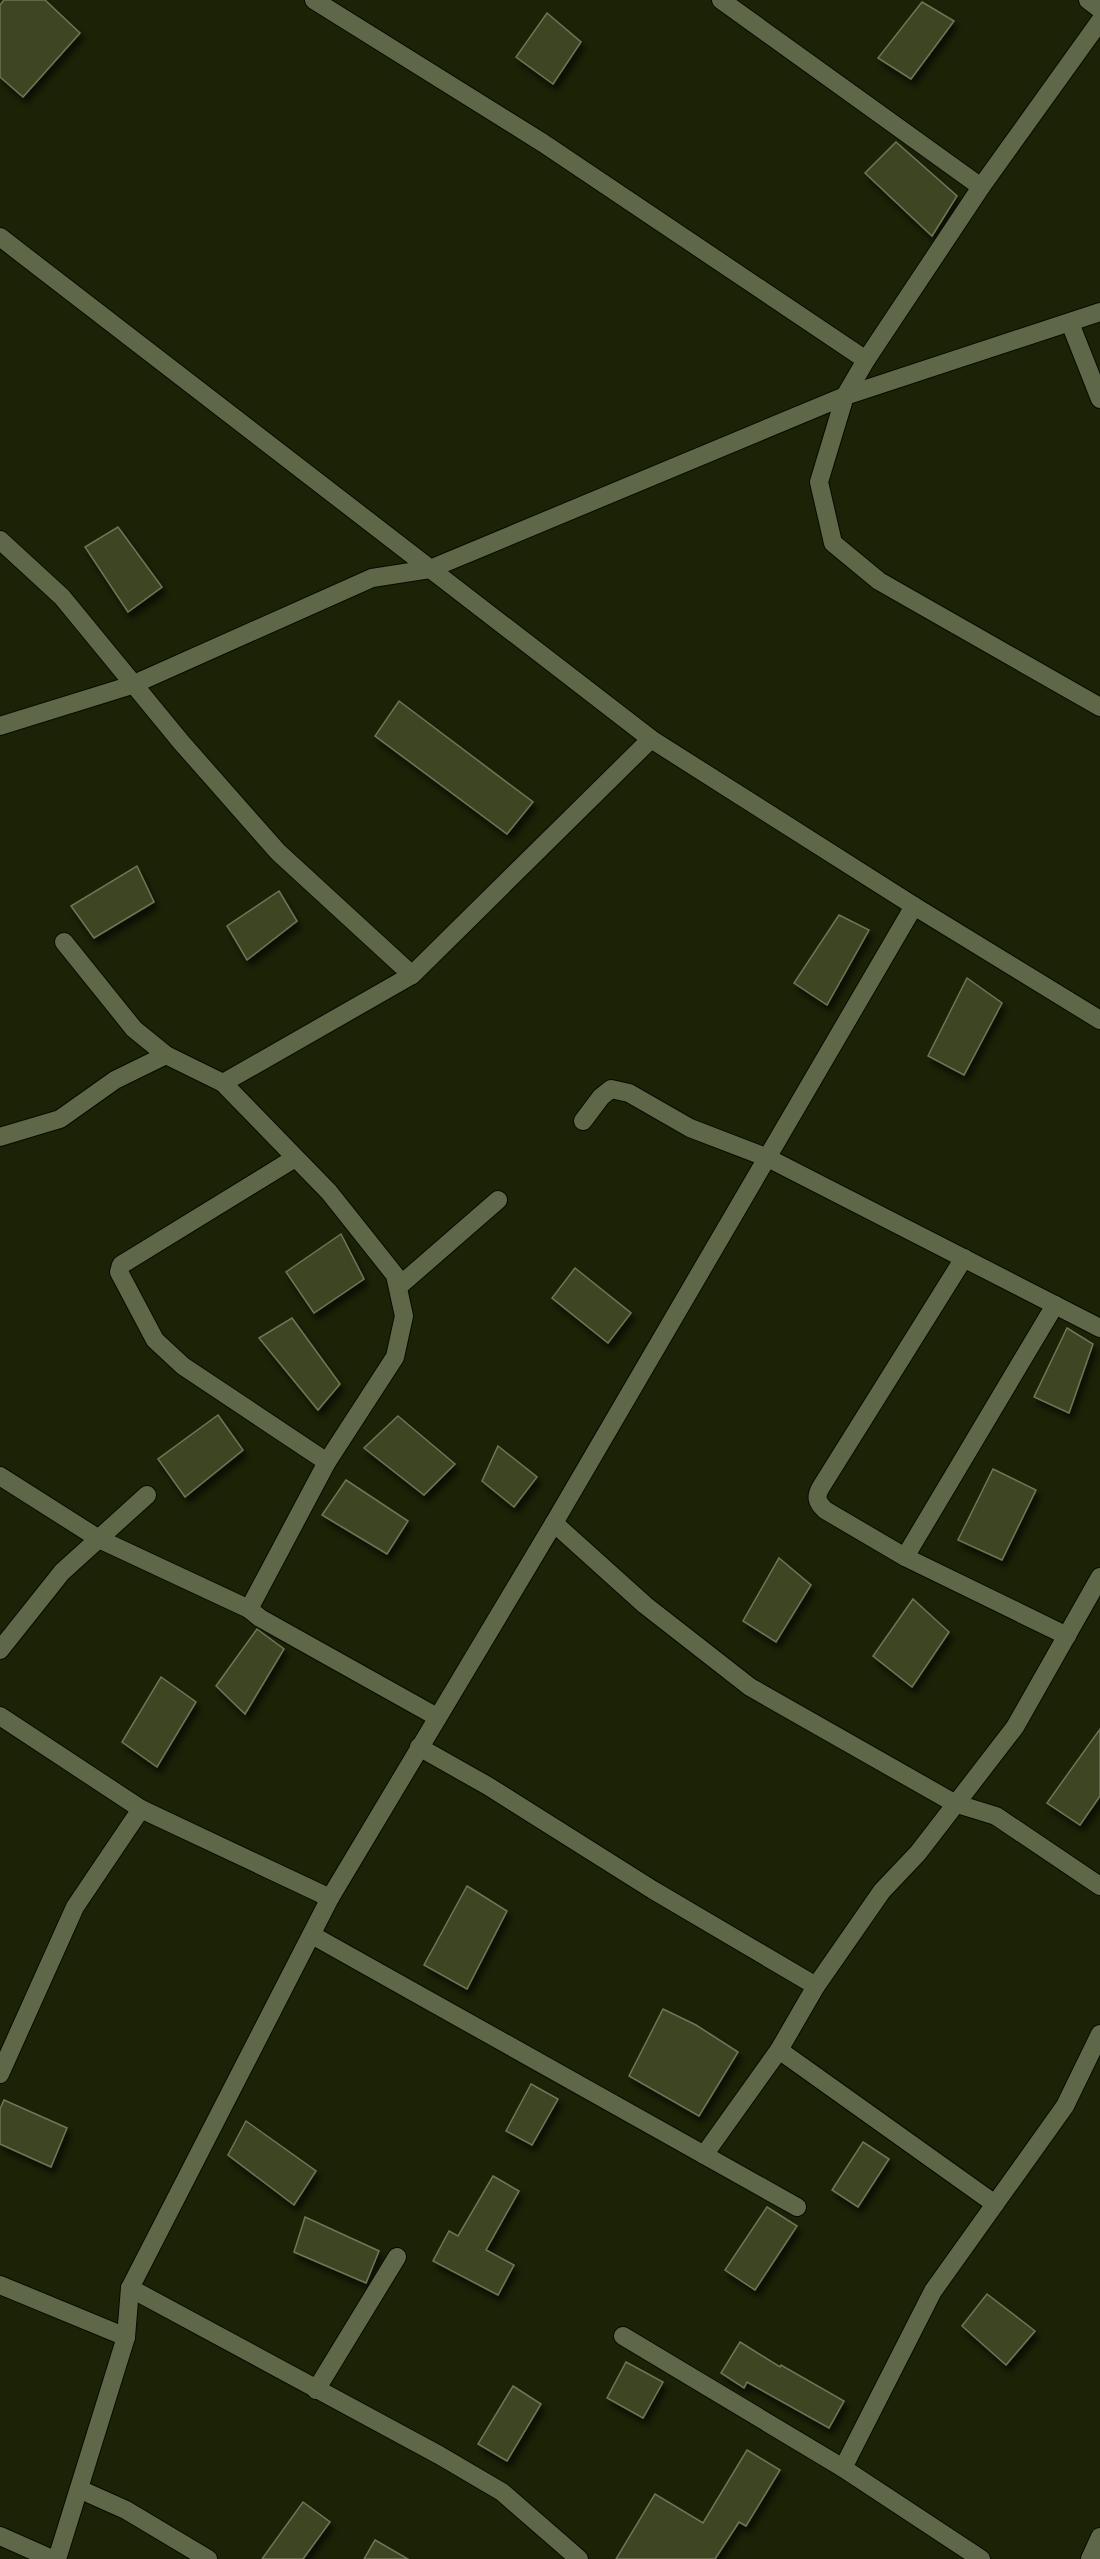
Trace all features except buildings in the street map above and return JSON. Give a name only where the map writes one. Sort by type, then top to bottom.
[{"type":"street","points":[[314,0],[543,143],[866,360]]},
{"type":"street","points":[[721,0],[981,187]]},
{"type":"street","points":[[1088,0],[1100,9]]},
{"type":"street","points":[[1100,21],[981,187],[866,360],[845,396],[819,482],[833,543],[879,581],[1100,707]]},
{"type":"street","points":[[0,237],[651,739],[914,906],[1100,1020]]},
{"type":"street","points":[[0,726],[132,685],[372,578],[430,569],[845,396],[1100,312]]},
{"type":"street","points":[[1070,323],[1100,399]]},
{"type":"street","points":[[0,540],[62,597],[132,685],[278,852],[412,975]]},
{"type":"street","points":[[223,1083],[412,975],[651,739]]},
{"type":"street","points":[[57,2559],[126,2337],[130,2288],[330,1898],[555,1523],[914,906]]},
{"type":"street","points":[[64,942],[134,1029],[166,1055],[223,1083],[328,1192],[395,1275],[404,1316],[395,1357],[327,1462],[249,1609]]},
{"type":"street","points":[[0,1137],[60,1119],[115,1080],[166,1055]]},
{"type":"street","points":[[583,1121],[601,1097],[611,1089],[629,1093],[690,1128],[768,1158],[1100,1328]]},
{"type":"street","points":[[295,1158],[121,1265],[119,1272],[155,1340],[183,1366],[327,1462]]},
{"type":"street","points":[[398,1287],[498,1200]]},
{"type":"street","points":[[964,1258],[817,1494],[818,1503],[825,1510],[905,1557],[1067,1636]]},
{"type":"street","points":[[905,1557],[1055,1305]]},
{"type":"street","points":[[0,1476],[99,1539],[249,1609],[260,1618],[437,1717]]},
{"type":"street","points":[[0,1650],[62,1572],[147,1495]]},
{"type":"street","points":[[555,1523],[645,1605],[750,1687],[954,1803],[996,1816],[1100,1886]]},
{"type":"street","points":[[704,2155],[779,2050],[816,1986],[882,1892],[918,1853],[1015,1726],[1100,1577]]},
{"type":"street","points":[[0,1716],[141,1809],[330,1898]]},
{"type":"street","points":[[419,1747],[488,1786],[653,1890],[816,1986]]},
{"type":"street","points":[[0,2074],[75,1907],[141,1809]]},
{"type":"street","points":[[312,1935],[797,2207]]},
{"type":"street","points":[[843,2468],[933,2291],[1065,2106],[1100,2034]]},
{"type":"street","points":[[779,2050],[995,2204]]},
{"type":"street","points":[[315,2390],[397,2257]]},
{"type":"street","points":[[0,2285],[126,2337]]},
{"type":"street","points":[[130,2288],[439,2455],[502,2492],[579,2559]]},
{"type":"street","points":[[623,2336],[843,2468],[981,2559]]},
{"type":"street","points":[[79,2489],[126,2510],[208,2559]]},
{"type":"street","points":[[0,2536],[52,2559]]},
{"type":"street","points":[[1090,2559],[1100,2537]]}]
